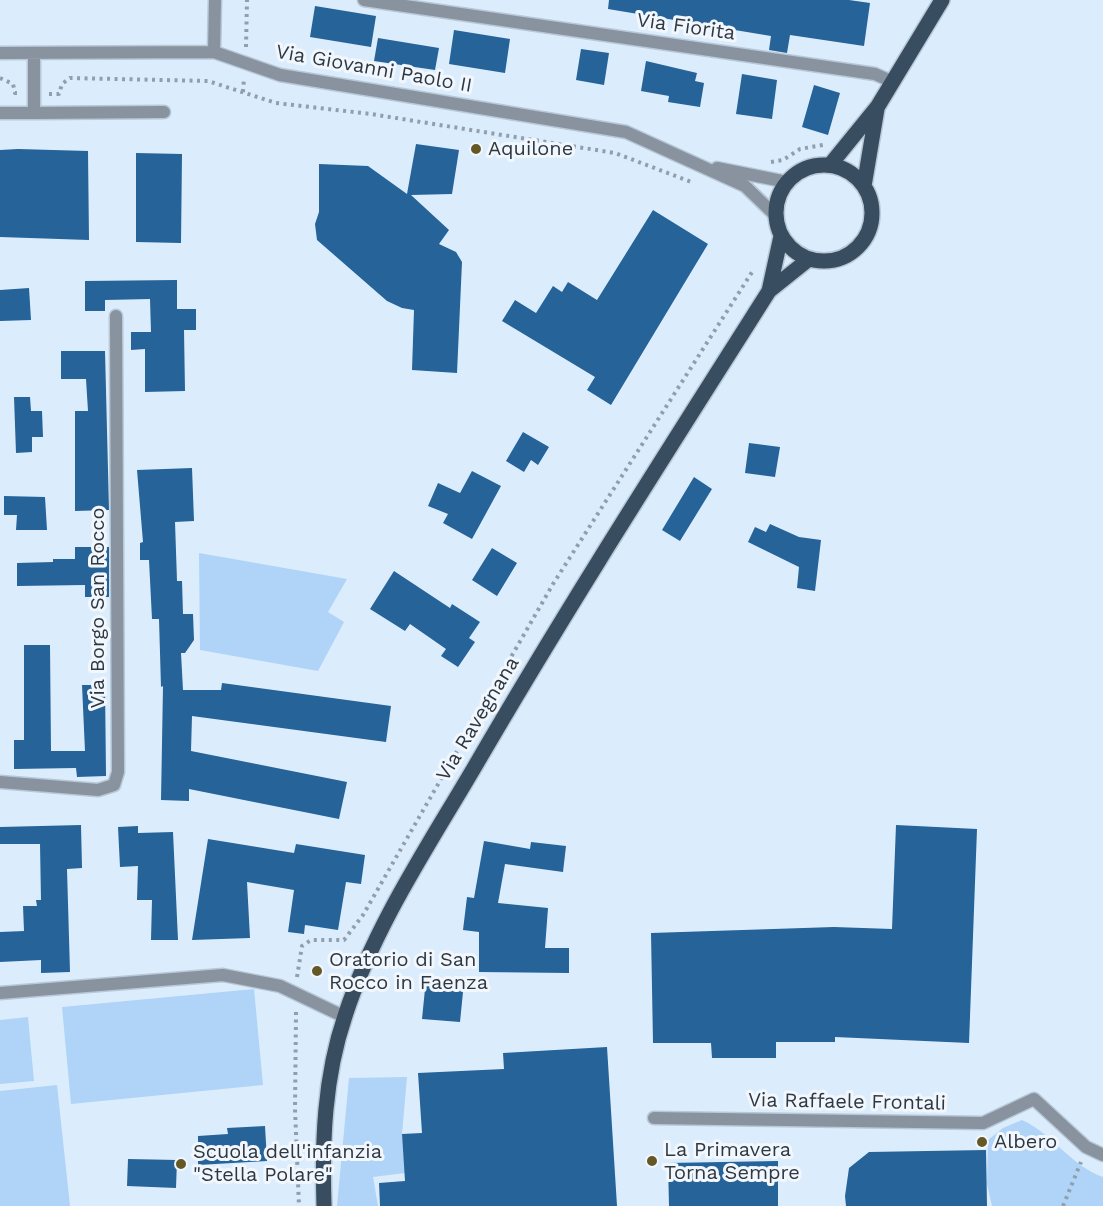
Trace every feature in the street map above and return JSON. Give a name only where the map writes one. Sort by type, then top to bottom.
[{"type":"main road","points":[[830,165],[878,106],[942,0]]},
{"type":"main road","points":[[864,186],[878,106]]},
{"type":"main road","points":[[776,216],[776,204],[787,182],[806,168],[830,165],[855,176],[864,186],[873,211],[867,236],[848,255],[822,261],[809,259],[793,250],[781,236]]},
{"type":"main road","name":"Via Ravegnana","points":[[769,291],[781,236],[776,216]]},
{"type":"main road","name":"Via Ravegnana","points":[[324,1206],[324,1115],[333,1060],[345,1017],[385,920],[576,597],[769,291],[809,259]]},
{"type":"street","points":[[214,52],[215,0]]},
{"type":"street","name":"Via Fiorita","points":[[364,0],[875,74],[893,82]]},
{"type":"street","name":"Via Giovanni Paolo II","points":[[0,53],[214,52],[280,75],[626,132],[701,164],[745,186],[776,216]]},
{"type":"street","points":[[34,54],[34,113]]},
{"type":"street","points":[[0,113],[164,112]]},
{"type":"street","name":"Via Giovanni Paolo II","points":[[701,164],[787,182]]},
{"type":"street","name":"Via Borgo San Rocco","points":[[0,782],[98,790],[114,785],[118,772],[116,316]]},
{"type":"street","points":[[0,993],[223,975],[280,986],[297,992],[345,1017]]},
{"type":"street","name":"Via Raffaele Frontali","points":[[654,1118],[983,1123],[1034,1099],[1086,1147]]},
{"type":"street","points":[[1086,1147],[1103,1155]]},
{"type":"path","points":[[0,78],[13,84],[15,93],[59,94],[62,84],[70,78],[208,81],[276,103],[371,114],[615,153],[699,185]]},
{"type":"path","points":[[763,160],[783,160],[801,149],[829,144]]},
{"type":"path","points":[[299,1206],[295,1109],[297,967],[302,946],[310,940],[344,940],[363,915],[553,584],[700,358],[759,260]]},
{"type":"path","points":[[1063,1206],[1075,1181],[1086,1147]]},
{"type":"shaded area","points":[[199,553],[347,579],[328,612],[344,622],[318,671],[200,650]]},
{"type":"shaded area","points":[[254,989],[263,1085],[71,1104],[62,1007]]},
{"type":"shaded area","points":[[28,1017],[34,1081],[0,1084],[0,1020]]},
{"type":"shaded area","points":[[407,1077],[402,1134],[405,1173],[373,1177],[378,1206],[337,1206],[349,1078]]},
{"type":"shaded area","points":[[57,1085],[70,1206],[0,1206],[0,1091]]},
{"type":"shaded area","points":[[1022,1120],[1043,1133],[1071,1158],[1103,1177],[1103,1206],[992,1206],[987,1184],[988,1140],[1003,1128]]},
{"type":"building","points":[[609,0],[849,0],[870,3],[864,46],[790,35],[787,53],[769,50],[771,36],[608,9]]},
{"type":"building","points":[[315,6],[376,16],[371,47],[310,37]]},
{"type":"building","points":[[454,30],[510,39],[505,73],[449,64]]},
{"type":"building","points":[[378,38],[439,48],[435,70],[374,61]]},
{"type":"building","points":[[581,49],[609,53],[604,85],[576,80]]},
{"type":"building","points":[[646,61],[697,73],[695,81],[704,83],[700,107],[668,102],[669,96],[641,91]]},
{"type":"building","points":[[742,74],[777,80],[772,119],[736,114]]},
{"type":"building","points":[[814,85],[840,93],[828,135],[802,127]]},
{"type":"building","points":[[416,144],[459,150],[452,194],[411,195],[449,230],[439,244],[456,252],[462,262],[457,373],[412,370],[414,310],[402,308],[387,301],[317,240],[315,224],[319,212],[319,164],[368,166],[407,194]]},
{"type":"building","points":[[0,150],[88,151],[89,240],[0,237]]},
{"type":"building","points":[[136,153],[182,154],[181,243],[136,242]]},
{"type":"building","points":[[653,210],[708,244],[611,405],[587,390],[595,377],[502,321],[515,300],[536,313],[553,286],[562,292],[568,282],[597,300]]},
{"type":"building","points":[[177,280],[177,309],[196,309],[196,330],[184,330],[185,391],[145,392],[145,349],[131,350],[131,332],[151,332],[150,299],[105,300],[105,311],[85,311],[85,281]]},
{"type":"building","points":[[29,288],[31,320],[0,321],[0,290]]},
{"type":"building","points":[[61,351],[105,351],[109,510],[75,511],[75,411],[88,411],[86,379],[61,379]]},
{"type":"building","points":[[14,397],[30,397],[31,411],[42,411],[43,437],[32,437],[32,452],[16,453]]},
{"type":"building","points":[[523,432],[549,447],[538,465],[531,460],[524,472],[506,461]]},
{"type":"building","points":[[749,443],[780,447],[775,477],[745,473]]},
{"type":"building","points":[[192,468],[194,521],[175,522],[177,581],[182,581],[183,614],[193,614],[194,640],[185,653],[181,653],[183,690],[221,690],[222,683],[391,706],[386,742],[192,716],[191,751],[347,782],[339,819],[189,789],[189,801],[161,800],[163,686],[161,687],[159,619],[152,619],[149,560],[140,560],[140,543],[143,542],[137,470]]},
{"type":"building","points":[[472,471],[501,486],[472,539],[443,523],[448,514],[428,506],[438,483],[460,493]]},
{"type":"building","points":[[694,477],[712,489],[680,541],[662,530]]},
{"type":"building","points":[[4,496],[45,497],[47,530],[16,530],[17,515],[4,515]]},
{"type":"building","points":[[770,524],[799,537],[821,540],[815,591],[797,588],[799,567],[748,542],[755,527],[766,532]]},
{"type":"building","points":[[75,547],[109,547],[109,597],[85,597],[85,585],[17,586],[17,563],[75,559]]},
{"type":"building","points":[[492,548],[517,563],[497,596],[472,580]]},
{"type":"building","points":[[394,571],[450,608],[452,604],[480,622],[469,638],[475,642],[458,667],[441,656],[446,649],[410,624],[405,631],[370,609]]},
{"type":"building","points":[[24,645],[50,645],[51,751],[85,751],[82,685],[105,685],[106,776],[77,777],[76,768],[14,769],[14,740],[24,740]]},
{"type":"building","points":[[81,825],[82,868],[67,869],[70,972],[41,973],[41,960],[0,962],[0,932],[24,931],[23,906],[37,906],[36,900],[41,900],[40,844],[0,844],[0,827]]},
{"type":"building","points":[[896,825],[977,829],[969,1043],[835,1037],[835,1042],[776,1042],[776,1058],[712,1058],[711,1043],[653,1043],[651,933],[834,927],[892,929]]},
{"type":"building","points":[[138,826],[138,833],[173,832],[178,940],[151,940],[152,900],[137,900],[138,866],[120,867],[118,827]]},
{"type":"building","points":[[208,839],[294,853],[296,844],[365,855],[361,884],[346,882],[338,930],[305,925],[304,934],[288,932],[294,890],[247,882],[250,938],[192,940]]},
{"type":"building","points":[[484,841],[530,849],[531,842],[566,846],[563,872],[505,864],[498,903],[548,908],[545,948],[569,948],[569,973],[479,972],[479,932],[463,930],[467,897],[474,898]]},
{"type":"building","points":[[426,979],[464,982],[460,1022],[422,1019]]},
{"type":"building","points":[[607,1047],[617,1206],[380,1206],[379,1183],[405,1181],[402,1134],[422,1133],[418,1073],[504,1069],[503,1053]]},
{"type":"building","points":[[265,1126],[267,1161],[198,1165],[198,1136],[228,1134],[227,1128]]},
{"type":"building","points":[[986,1150],[987,1206],[846,1206],[849,1168],[869,1152]]},
{"type":"building","points":[[128,1159],[177,1160],[176,1188],[127,1186]]},
{"type":"building","points":[[778,1161],[778,1206],[669,1206],[668,1163]]},
{"type":"place","name":"Aquilone","points":[[476,149]]},
{"type":"place","name":"Oratorio di San Rocco in Faenza","points":[[317,971]]},
{"type":"place","name":"Albero","points":[[982,1142]]},
{"type":"place","name":"La Primavera Torna Sempre","points":[[652,1161]]},
{"type":"place","name":"Scuola dell'infanzia \"Stella Polare\"","points":[[181,1164]]}]
